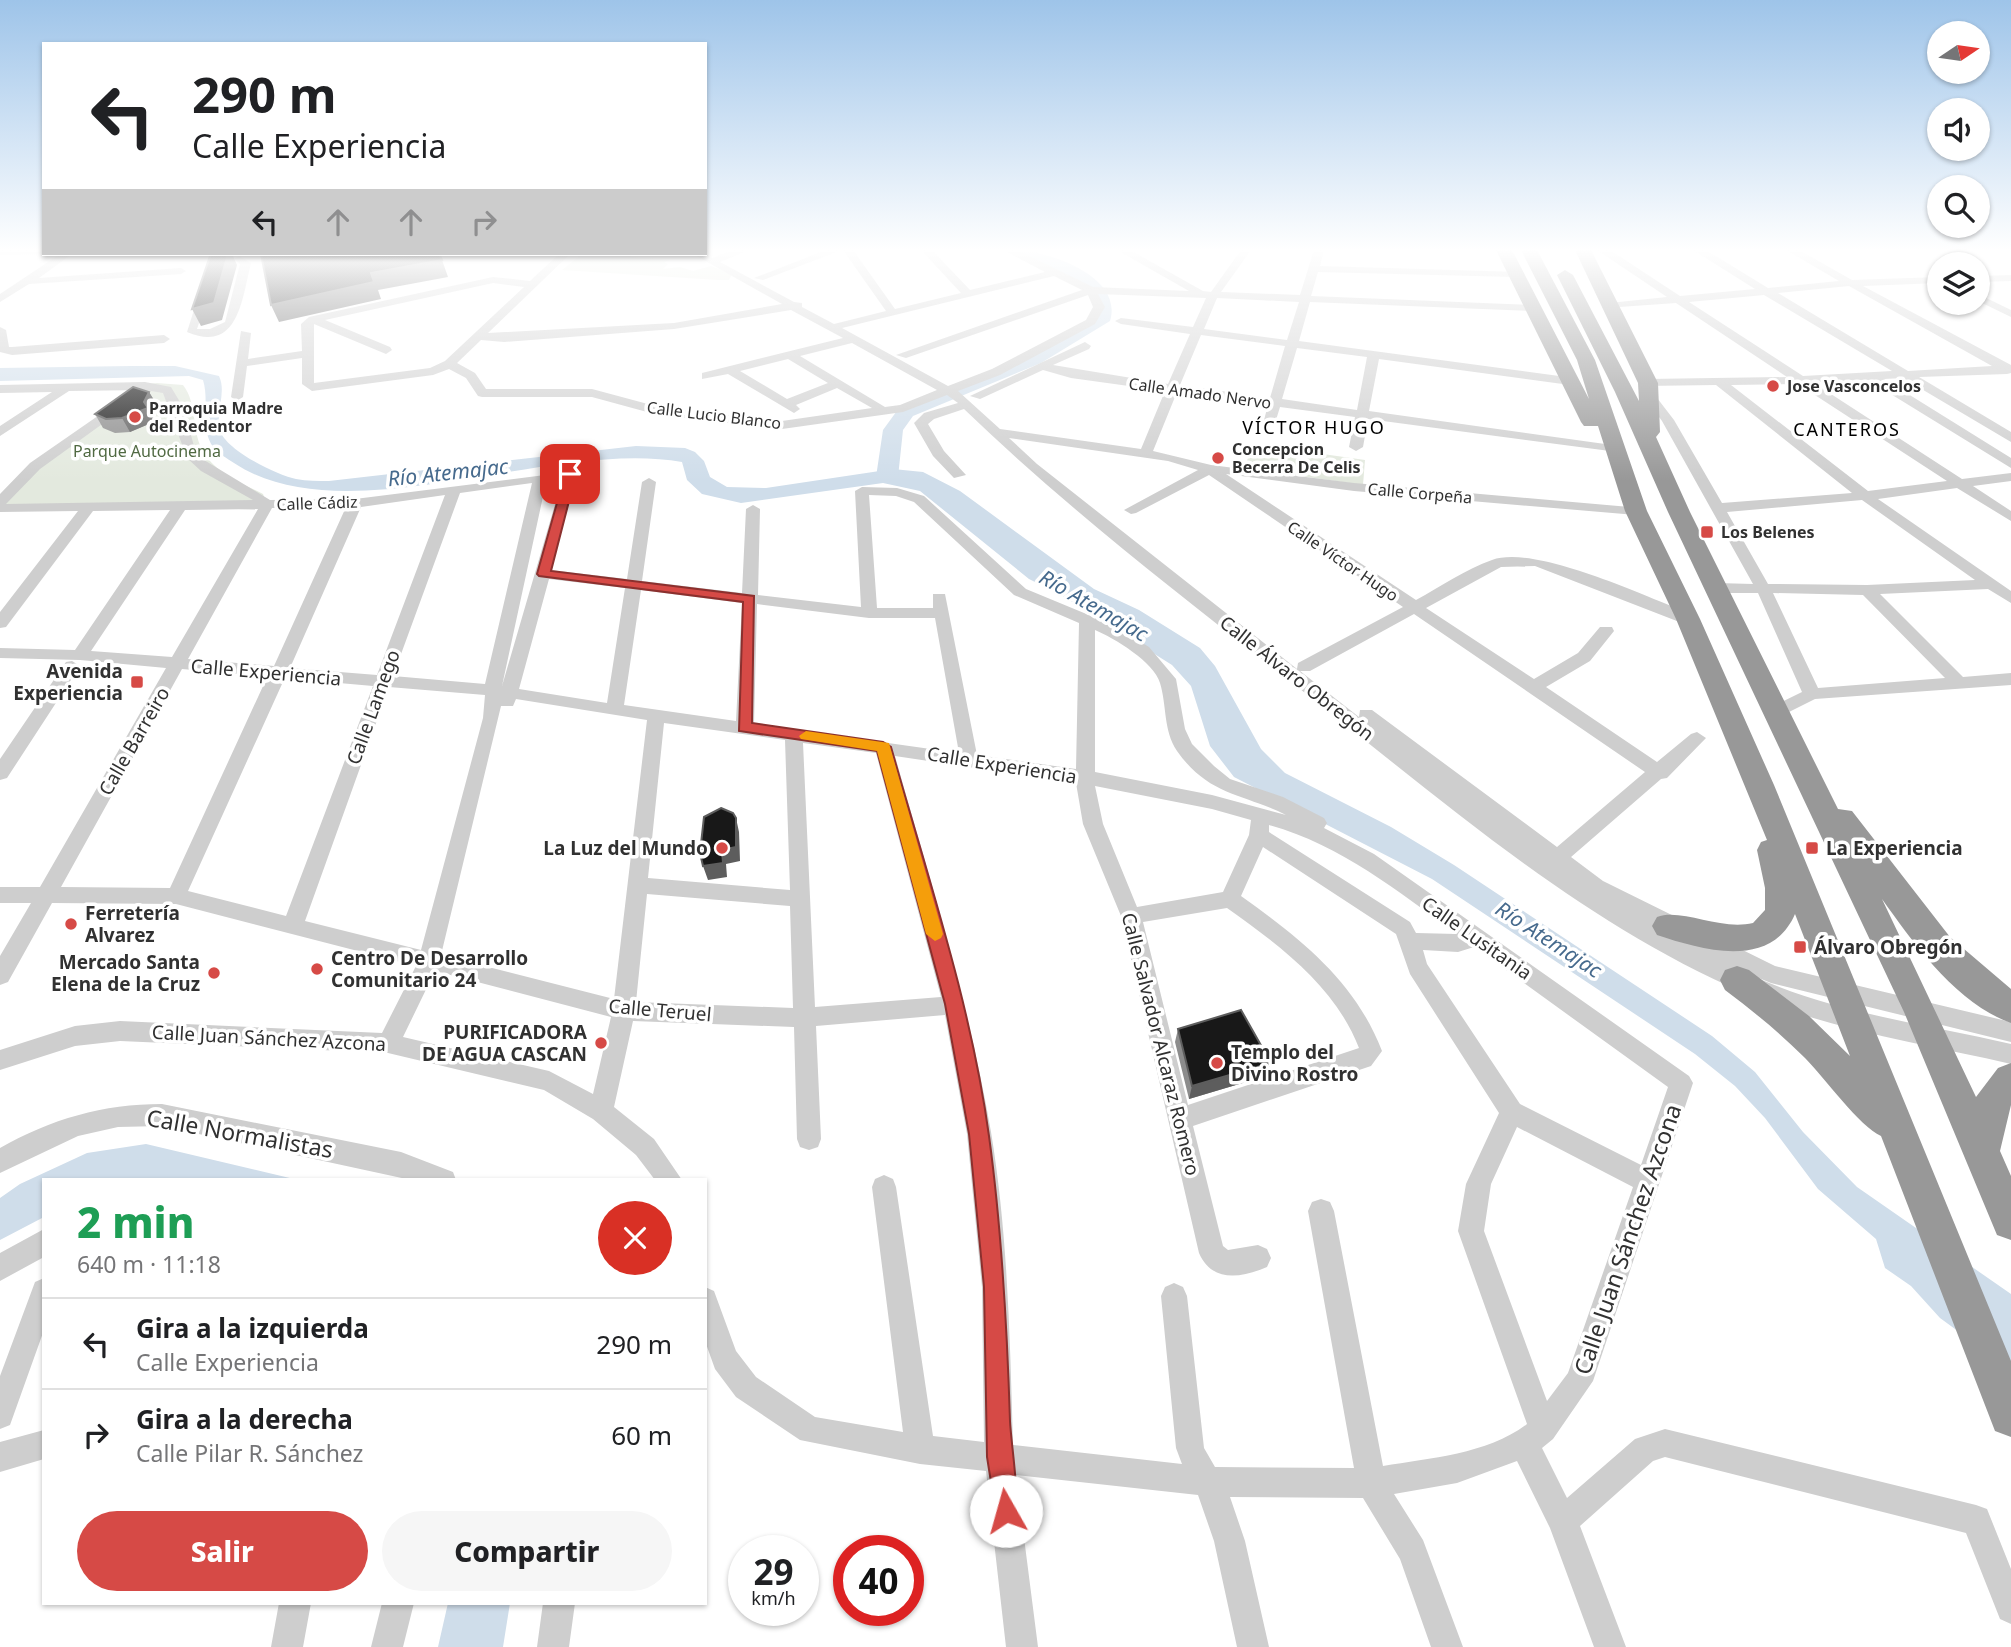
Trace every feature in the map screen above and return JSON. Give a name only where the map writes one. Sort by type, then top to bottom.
[{"type":"highway","points":[[1542,327],[1605,449],[1626,483]]},
{"type":"highway","points":[[1569,327],[1586,360],[1636,511],[1688,618],[1760,785],[2011,1415]]},
{"type":"highway","points":[[1590,327],[1655,453],[1679,512],[1926,1025],[2011,1221]]},
{"type":"highway","points":[[1619,327],[1649,390],[1649,421],[1655,453]]},
{"type":"highway","points":[[1805,776],[1838,814],[1914,919],[1965,973],[2011,1008]]},
{"type":"highway","points":[[1668,926],[1705,936],[1742,938],[1761,933],[1774,924],[1781,903],[1760,785]]},
{"type":"highway","points":[[1737,980],[1782,1013],[1824,1051],[1866,1097],[1910,1160]]},
{"type":"highway","points":[[1981,1152],[1992,1101],[2011,1079]]},
{"type":"street","points":[[192,327],[191,330],[197,333],[216,331],[223,327]]},
{"type":"street","points":[[307,327],[310,353],[308,384],[312,387],[445,367],[488,327]]},
{"type":"street","points":[[330,327],[386,349]]},
{"type":"street","points":[[479,336],[504,338],[662,327]]},
{"type":"street","name":"Calle Álvaro Obregón","points":[[841,327],[855,339],[961,393],[995,432],[1032,467],[1201,603],[1550,864],[1668,926],[1771,974],[1846,1004]]},
{"type":"street","name":"Calle Álvaro Obregón","points":[[842,327],[902,355],[961,393],[1016,435],[1109,516],[1304,667],[1605,910],[1737,980],[1926,1025]]},
{"type":"street","points":[[902,355],[984,327]]},
{"type":"street","points":[[958,475],[938,453],[921,423],[961,393],[996,372],[1082,327]]},
{"type":"street","points":[[1165,327],[1570,381]]},
{"type":"street","points":[[1145,454],[1197,327]]},
{"type":"street","points":[[1269,421],[1296,327]]},
{"type":"street","points":[[1717,327],[2011,517]]},
{"type":"street","points":[[1825,327],[2011,438]]},
{"type":"street","points":[[1931,327],[2009,370]]},
{"type":"street","points":[[0,330],[3,349],[12,351],[164,339]]},
{"type":"street","points":[[237,397],[245,333]]},
{"type":"street","points":[[706,376],[855,339]]},
{"type":"street","points":[[961,393],[1046,367],[1085,346]]},
{"type":"street","points":[[242,363],[310,353]]},
{"type":"street","points":[[1356,447],[1374,354]]},
{"type":"street","points":[[790,355],[879,407]]},
{"type":"street","name":"Calle Lucio Blanco","points":[[445,367],[471,376],[482,393],[592,393],[658,411],[782,425],[904,408],[961,393]]},
{"type":"street","name":"Calle Amado Nervo","points":[[1046,367],[1071,374],[1172,389],[1605,449]]},
{"type":"street","points":[[730,370],[790,406],[838,383]]},
{"type":"street","points":[[1812,694],[1763,588],[1649,390],[1719,382],[2009,370]]},
{"type":"street","points":[[1870,376],[2011,464]]},
{"type":"street","points":[[1719,382],[1866,496],[2011,598]]},
{"type":"street","points":[[0,502],[35,466],[145,386]]},
{"type":"street","points":[[0,389],[145,386],[167,390],[171,394],[186,447],[195,460],[230,485],[262,498],[267,505]]},
{"type":"street","points":[[0,432],[66,388]]},
{"type":"street","name":"Calle Víctor Hugo","points":[[995,432],[1145,454],[1210,469],[1660,773]]},
{"type":"street","name":"Calle Corpeña","points":[[1130,510],[1210,469],[1241,470],[1354,487],[1636,511]]},
{"type":"street","points":[[388,1043],[429,962],[499,701],[544,574],[570,474]]},
{"type":"street","name":"Calle Cádiz","points":[[0,508],[355,503],[528,477],[542,480],[499,701]]},
{"type":"street","points":[[1718,508],[1866,496],[2011,477]]},
{"type":"street","points":[[615,710],[649,482]]},
{"type":"street","name":"Calle Lamego","points":[[293,924],[454,489]]},
{"type":"street","points":[[869,613],[862,491],[910,495],[919,499],[1020,592],[1125,639],[1157,664],[1170,686],[1176,729],[1184,747],[1223,784],[1276,802],[1304,815],[1332,832],[1343,845]]},
{"type":"street","points":[[176,896],[355,503]]},
{"type":"street","name":"Calle Barreiro","points":[[0,976],[267,505]]},
{"type":"street","points":[[3,765],[180,506]]},
{"type":"street","points":[[0,624],[89,507]]},
{"type":"street","points":[[745,727],[753,509]]},
{"type":"street","points":[[1304,667],[1497,563],[1513,560],[1537,562],[1688,618]]},
{"type":"street","points":[[544,574],[869,613],[940,605],[969,760]]},
{"type":"street","points":[[1716,588],[1867,590],[2011,582]]},
{"type":"street","points":[[1867,590],[1957,681]]},
{"type":"street","name":"Calle Salvador Alcaraz Romero","points":[[1087,621],[1084,777],[1093,824],[1131,916],[1214,1258],[1223,1264],[1258,1258]]},
{"type":"street","points":[[1532,688],[1584,657],[1606,631]]},
{"type":"street","name":"Calle Experiencia","points":[[0,653],[499,701],[532,698],[745,727],[1084,777],[1260,825]]},
{"type":"street","name":"Calle Experiencia","points":[[0,665],[76,660]]},
{"type":"street","points":[[1775,712],[1812,694],[2011,679]]},
{"type":"street","points":[[601,1111],[624,1010],[656,716]]},
{"type":"street","points":[[794,734],[809,1139]]},
{"type":"street","points":[[1550,864],[1660,773],[1697,738]]},
{"type":"street","points":[[883,747],[954,1004],[979,1134],[995,1287],[999,1457],[1022,1647]]},
{"type":"street","points":[[1230,899],[1260,825],[1403,928],[1412,941],[1412,953],[1418,968],[1512,1112],[1648,1181]]},
{"type":"street","name":"Calle Lusitania","points":[[1260,825],[1343,845],[1681,1083]]},
{"type":"street","points":[[638,885],[800,899]]},
{"type":"street","name":"Calle Teruel","points":[[0,895],[176,896],[624,1010],[803,1018],[954,1004]]},
{"type":"street","points":[[1131,916],[1230,899],[1304,958],[1337,991],[1359,1021],[1371,1051],[1363,1059],[1180,1119]]},
{"type":"street","points":[[1412,941],[1458,943],[1476,938]]},
{"type":"street","points":[[1926,1025],[2011,1032]]},
{"type":"street","points":[[1926,1025],[2011,1054]]},
{"type":"street","name":"Calle Juan Sánchez Azcona","points":[[0,1060],[75,1036],[120,1031],[388,1043],[549,1081],[601,1111],[645,1147],[668,1178]]},
{"type":"street","name":"Calle Juan Sánchez Azcona","points":[[707,1306],[726,1359],[746,1387],[810,1430],[920,1449],[1209,1482],[1371,1483],[1457,1468],[1533,1437],[1565,1404],[1588,1360],[1681,1083]]},
{"type":"street","points":[[1512,1112],[1476,1185],[1470,1207],[1471,1230],[1533,1437],[1610,1647]]},
{"type":"street","name":"Calle Normalistas","points":[[0,1161],[58,1130],[91,1119],[127,1114],[162,1115],[388,1161],[438,1178]]},
{"type":"street","points":[[884,1187],[920,1449]]},
{"type":"street","points":[[1321,1211],[1371,1483],[1412,1551],[1447,1647]]},
{"type":"street","points":[[0,1268],[42,1243]]},
{"type":"street","points":[[1174,1296],[1190,1448],[1221,1511],[1253,1647]]},
{"type":"street","points":[[0,1415],[42,1298]]},
{"type":"street","points":[[1563,1521],[1645,1449],[1665,1443],[1976,1520],[2011,1608]]},
{"type":"street","points":[[0,1457],[42,1445]]},
{"type":"street","points":[[287,1647],[295,1605]]},
{"type":"street","points":[[387,1647],[398,1605]]},
{"type":"street","points":[[553,1647],[559,1605]]},
{"type":"green space","name":"Parque Autocinema","points":[[146,384],[183,385],[191,401],[197,437],[204,453],[223,472],[263,494],[267,505],[0,508],[0,502],[22,478]]},
{"type":"green space","points":[[1252,444],[1365,460],[1363,485],[1245,468]]},
{"type":"water","name":"Río Atemajac","points":[[175,366],[219,376],[222,389],[219,423],[224,438],[253,461],[300,480],[329,481],[636,446],[685,448],[695,452],[704,461],[710,477],[727,487],[766,488],[893,469],[923,472],[960,491],[1094,589],[1139,610],[1200,648],[1215,666],[1261,749],[1285,773],[1391,827],[1454,865],[1712,1036],[1755,1072],[1803,1132],[1857,1187],[2011,1294],[2011,1370],[1940,1318],[1911,1286],[1885,1268],[1876,1239],[1818,1189],[1765,1118],[1735,1086],[1695,1054],[1432,879],[1234,777],[1210,746],[1191,686],[1172,665],[1061,595],[1029,579],[920,491],[883,483],[741,503],[702,494],[687,480],[682,462],[630,458],[573,462],[390,489],[333,491],[280,483],[234,463],[217,452],[207,431],[203,380],[189,376],[0,381],[0,368]]},
{"type":"water","points":[[146,1144],[290,1178],[42,1178],[42,1218],[0,1240],[0,1198],[20,1184],[87,1153]]},
{"type":"water","points":[[448,1605],[510,1605],[503,1647],[438,1647]]},
{"type":"building","points":[[133,387],[149,392],[144,402],[148,408],[122,418],[106,419],[95,414]]},
{"type":"building","name":"La Luz del Mundo","points":[[721,808],[733,813],[736,818],[736,847],[722,850],[723,863],[703,866],[700,853],[704,817]]},
{"type":"building","name":"Templo del Divino Rostro","points":[[1241,1010],[1271,1063],[1192,1086],[1178,1029]]},
{"type":"waterway","points":[[887,477],[893,430],[906,412],[1034,359],[1091,327]]},
{"type":"slow traffic","points":[[806,736],[883,747],[935,934]]},
{"type":"place","name":"Jose Vasconcelos","points":[[1773,386]]},
{"type":"place","name":"Parroquia Madre del Redentor","points":[[135,417]]},
{"type":"place","name":"Concepcion Becerra De Celis","points":[[1218,458]]},
{"type":"place","name":"Los Belenes","points":[[1707,532]]},
{"type":"place","name":"Avenida Experiencia","points":[[137,682]]},
{"type":"place","name":"La Luz del Mundo","points":[[722,848]]},
{"type":"place","name":"La Experiencia","points":[[1812,848]]},
{"type":"place","name":"Ferretería Alvarez","points":[[71,924]]},
{"type":"place","name":"Álvaro Obregón","points":[[1800,947]]},
{"type":"place","name":"Centro De Desarrollo Comunitario 24","points":[[317,969]]},
{"type":"place","name":"Mercado Santa Elena de la Cruz","points":[[214,973]]},
{"type":"place","name":"PURIFICADORA DE AGUA CASCAN","points":[[601,1043]]},
{"type":"place","name":"Templo del Divino Rostro","points":[[1217,1063]]},
{"type":"district","name":"VÍCTOR HUGO","points":[[1314,427]]},
{"type":"district","name":"CANTEROS","points":[[1847,429]]},
{"type":"route","points":[[570,474],[544,574],[750,599],[745,727],[883,747],[954,1004],[979,1134],[995,1287],[999,1457],[1006,1511]]}]
